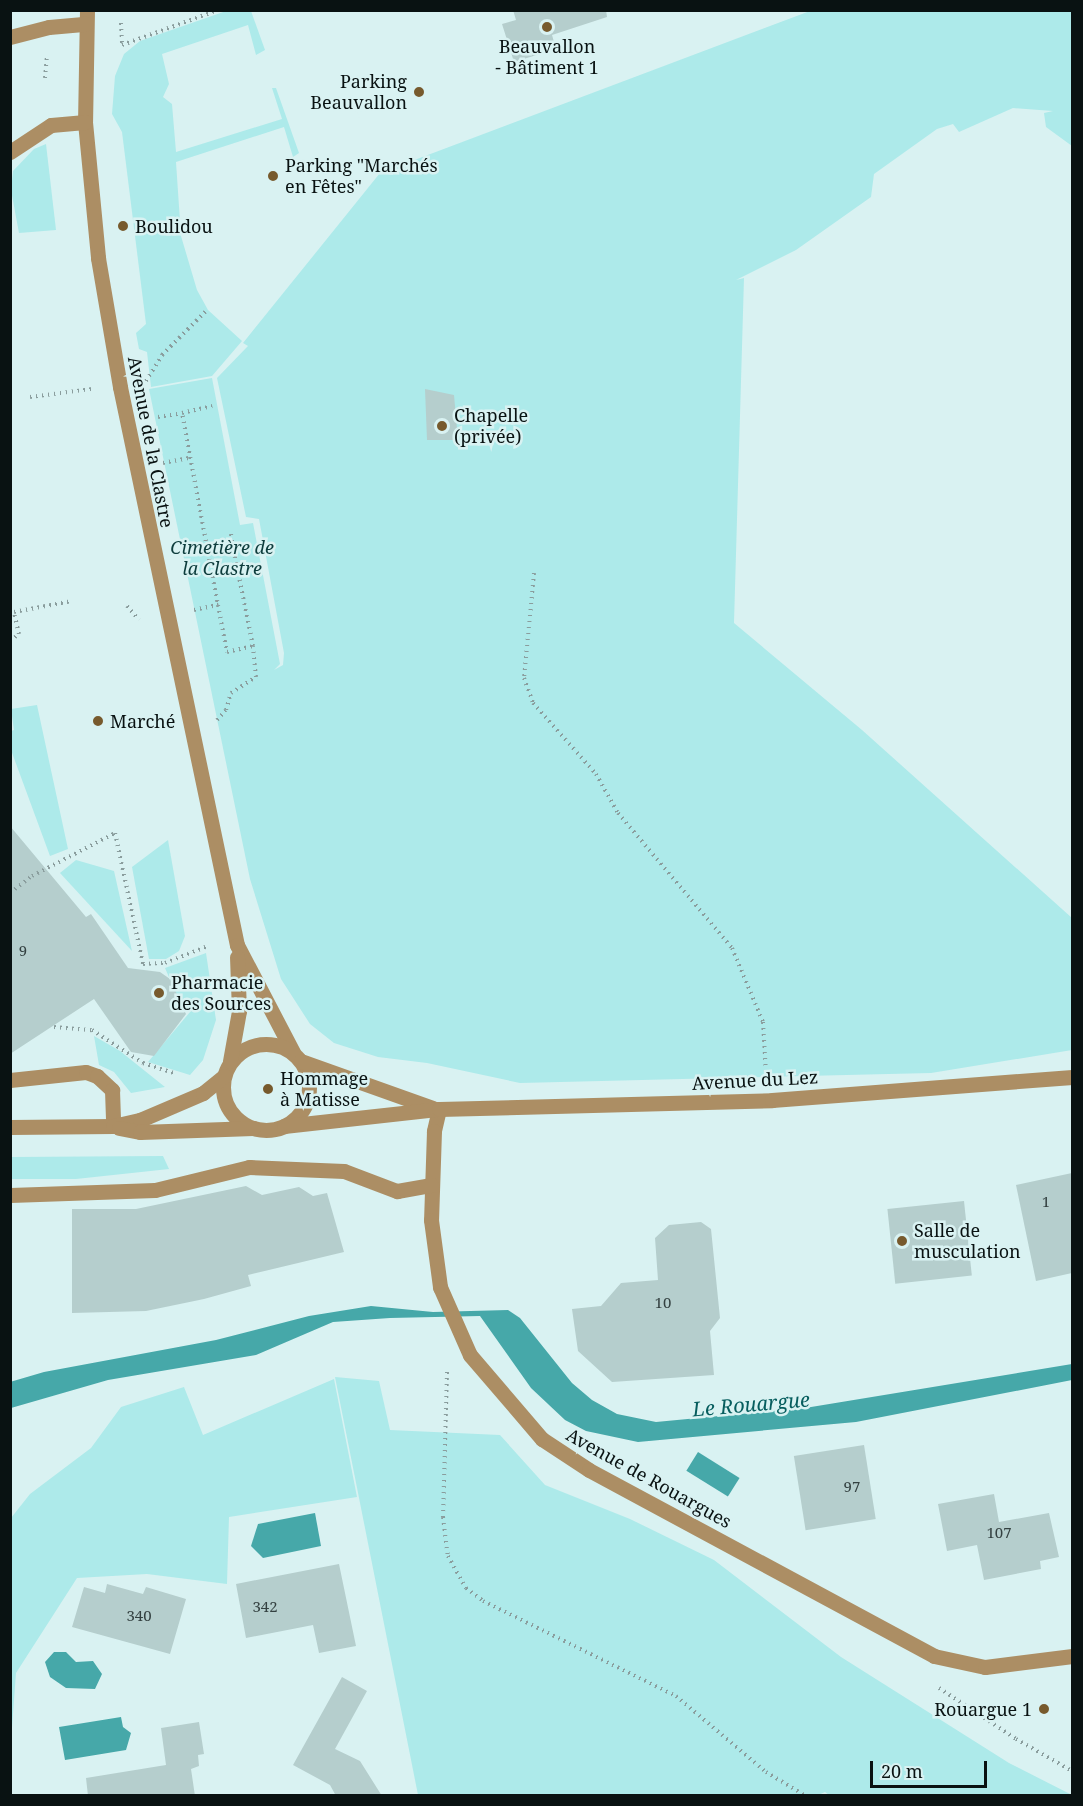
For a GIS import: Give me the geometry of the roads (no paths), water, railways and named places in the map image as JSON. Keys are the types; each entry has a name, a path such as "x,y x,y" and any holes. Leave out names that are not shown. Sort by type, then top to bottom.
{"street":[{"path":"10,37 86,17"},
{"name":"Avenue de la Clastre","path":"86,17 85,122 108,324 237,945 239,1011 226,1071"},
{"path":"10,152 51,125 85,122"},
{"name":"Avenue de la Clastre","path":"237,945 297,1057"},
{"path":"10,1127 113,1126 140,1132 284,1126 300,1114 309,1096 309,1080 297,1057 274,1044 254,1045 242,1051 226,1071 203,1093 160,1113 113,1126"},
{"name":"Avenue du Lez","path":"297,1057 439,1109"},
{"path":"226,1071 223,1092 228,1108 239,1120 253,1128"},
{"path":"10,1080 86,1072 97,1076 112,1090 113,1126"},
{"name":"Avenue du Lez","path":"284,1126 439,1109 772,1100 1072,1077"},
{"name":"Avenue de Rouargues","path":"439,1109 431,1185 433,1249 446,1304 470,1355 515,1412 562,1454 934,1656 985,1667 1072,1656"},
{"path":"10,1195 155,1190 249,1167 344,1171 397,1191 431,1185"}],"place":[{"name":"Beauvallon - Bâtiment 1","path":"547,27"},
{"name":"Parking Beauvallon","path":"419,92"},
{"name":"Parking \"Marchés en Fêtes\"","path":"273,176"},
{"name":"Boulidou","path":"123,226"},
{"name":"Chapelle (privée)","path":"442,426"},
{"name":"Marché","path":"98,721"},
{"name":"Pharmacie des Sources","path":"159,993"},
{"name":"Hommage à Matisse","path":"268,1089"},
{"name":"Salle de musculation","path":"902,1241"},
{"name":"Rouargue 1","path":"1044,1709"}],"park label":[{"name":"Cimetière de la Clastre","path":"222,558"}],"water label":[{"name":"Le Rouargue","path":"751,1404"}]}
